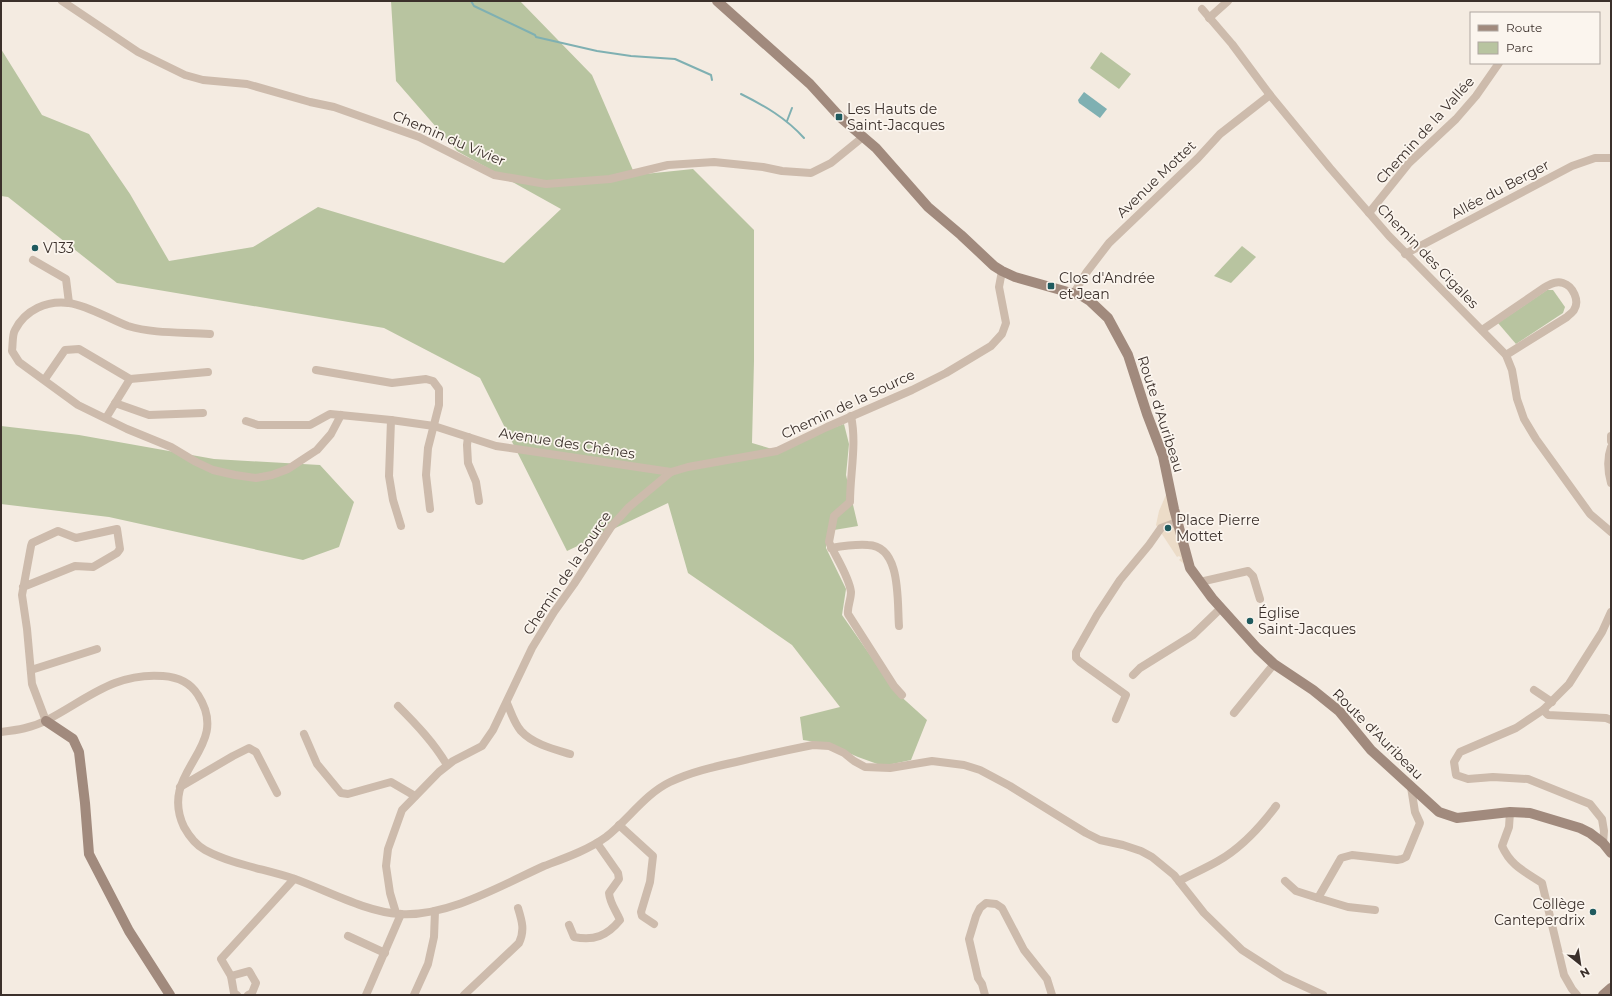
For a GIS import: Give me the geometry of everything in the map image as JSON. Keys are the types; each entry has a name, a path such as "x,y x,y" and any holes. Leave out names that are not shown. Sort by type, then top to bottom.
{"street":[{"name":"Chemin du Vivier","path":"62,1 138,52 185,75 203,80 247,84 310,102 334,107 419,137 494,175 546,184 610,179 668,165 714,162 763,167 782,172 811,173 831,163 863,137"},
{"name":"Route d'Auribeau","path":"717,1 810,84 841,118 876,148 928,207 961,235 987,260 1002,272 1074,293 1090,301 1102,312 1112,325 1128,355 1147,414 1163,456 1190,568 1221,608 1257,648 1274,664 1313,690 1339,711 1371,750 1439,812 1457,818 1510,812 1530,813 1580,828 1590,833 1611,853"},
{"path":"1209,18 1228,1"},
{"name":"Chemin des Cigales","path":"1202,9 1232,44 1270,95 1369,213 1405,254 1482,330 1506,356 1512,370 1517,399 1524,419 1590,514 1611,532"},
{"name":"Chemin de la Vallée","path":"1369,213 1409,163 1456,118 1476,96 1498,64"},
{"name":"Avenue Mottet","path":"1074,293 1086,273 1109,243 1198,158 1220,134 1270,95"},
{"name":"Allée du Berger","path":"1405,254 1572,166 1595,158 1611,158"},
{"path":"33,260 66,279 69,303"},
{"name":"Chemin de la Source","path":"398,914 390,893 386,866 388,849 402,810 446,766 482,746 493,730 532,648 554,612 611,527 629,507 671,472 688,467 777,451 946,373 991,346 1002,334 1006,323 998,287 1002,272"},
{"path":"1482,330 1554,282 1564,283 1572,289 1577,301 1575,309 1567,317 1506,356"},
{"path":"210,334 159,331 129,326 69,303 50,303 35,309 24,318 14,331 12,351 19,362 45,379 78,404 171,448 196,462 214,470 235,475 256,478 272,475 288,469 317,450 331,434 341,415"},
{"path":"45,379 65,346 79,349 130,379 208,372"},
{"path":"316,370 392,383 426,379 433,381 439,389 438,405 428,448 426,475 430,509"},
{"path":"106,418 130,379"},
{"path":"115,402 149,415 202,413"},
{"name":"Avenue des Chênes","path":"246,421 253,422 258,425 310,425 330,414 391,420 434,426 496,446 671,472"},
{"path":"851,416 853,425 853,444 850,502 834,516 829,542 831,548 840,561 851,590 851,602 848,609 848,614 902,696"},
{"path":"391,420 389,476 393,500 401,526"},
{"path":"1611,436 1611,442"},
{"path":"468,437 468,463 476,482 479,501"},
{"path":"1611,447 1608,454 1609,476 1611,483"},
{"path":"1116,719 1126,695 1080,662 1076,658 1076,652 1097,615 1120,580 1150,545 1161,528 1178,522"},
{"path":"23,587 75,566 93,567 117,553 120,550 117,529 76,538 58,530 32,543 23,587 22,594 32,684 46,721 73,739 79,752 86,803 89,854 129,931 169,995"},
{"path":"831,548 870,544 879,548 888,555 894,566 899,626"},
{"path":"1200,582 1248,571 1253,576 1260,599"},
{"path":"1133,675 1140,668 1193,635 1221,608"},
{"path":"1602,843 1604,831 1602,819 1590,804 1528,779 1493,777 1468,779 1456,775 1454,762 1460,752 1516,728 1543,710 1552,702 1569,684 1602,632 1611,612"},
{"path":"31,670 97,648"},
{"path":"1234,713 1274,664"},
{"path":"1,732 28,728 46,721 96,691 116,682 150,676 165,676 186,682 194,688 205,705 208,721 207,733 201,749 184,774 178,799 179,812 184,828 194,842 203,849 220,857 294,879 369,907 398,914 435,911 467,900 597,843 656,791 669,783 694,772 813,745 829,746 844,753 865,767 890,768 932,761 964,765 980,770 1010,786 1086,833 1100,840 1120,844 1141,851 1152,857 1179,881 1204,913 1242,950 1284,977 1322,995"},
{"path":"1534,690 1552,702"},
{"path":"506,703 519,727 526,735 544,746 570,754"},
{"path":"398,706 421,729 439,752 446,766"},
{"path":"1543,710 1548,715 1606,718 1611,720"},
{"path":"304,734 318,764 341,793 348,794 391,782 415,796"},
{"path":"180,787 249,748 256,752 278,793"},
{"path":"1318,898 1341,858 1352,855 1397,860 1406,857 1420,823 1415,812 1411,787"},
{"path":"1179,881 1219,861 1232,852 1263,824 1276,806"},
{"path":"1510,812 1509,827 1502,846 1509,860 1542,883 1564,975 1577,995"},
{"path":"619,825 653,856 650,882 641,912 642,916 654,924"},
{"path":"569,925 574,937 592,938 611,930 620,920 611,904 609,894 619,879 618,873 597,843"},
{"path":"237,995 234,993 231,976 221,959 294,879"},
{"path":"1285,881 1296,891 1348,907 1375,910"},
{"path":"985,995 982,984 978,978 969,939 976,916 980,908 986,903 996,904 1002,908 1024,950 1047,979 1052,995"},
{"path":"464,995 519,942 523,934 523,929 518,908"},
{"path":"414,995 428,964 434,937 435,911"},
{"path":"366,995 385,953 398,914"},
{"path":"348,936 385,953"},
{"path":"231,976 249,971 256,983 252,993 248,995"},
{"path":"1603,995 1611,988"}],"green space":[{"path":"391,1 520,1 592,75 635,175 693,169 754,230 754,361 752,443 772,449 844,424 849,444 846,475 858,526 828,531 826,548 846,589 842,615 896,692 927,720 911,760 883,766 828,744 803,740 800,717 840,707 792,645 688,573 668,503 567,551 480,378 384,328 117,283 8,197 1,196 1,49 42,115 89,134 130,194 169,261 253,247 318,207 504,263 561,209 457,151 396,81"},
{"path":"1101,52 1131,74 1119,89 1090,68"},
{"path":"1242,246 1256,257 1231,283 1214,276"},
{"path":"1547,290 1553,290 1565,307 1563,313 1516,344 1498,323"},
{"path":"1,426 79,435 214,459 320,465 354,502 339,547 303,560 109,517 1,504"}],"shaded area":[{"name":"Place Pierre Mottet","path":"1169,488 1190,568 1179,560 1181,558 1179,556 1177,557 1156,525 1159,511"}],"water":[{"path":"1084,92 1107,109 1100,118 1079,103 1078,100"}],"waterway":[{"path":"471,1 474,6 535,35 536,37 597,51 631,56 675,59 711,75 712,80"},
{"path":"741,94 775,113 790,124 804,138"},
{"path":"787,121 792,108"}],"place":[{"name":"Les Hauts de Saint-Jacques","path":"839,117"},
{"name":"V133","path":"35,248"},
{"name":"Clos d'Andrée et Jean","path":"1051,286"},
{"name":"Place Pierre Mottet","path":"1168,528"},
{"name":"Église Saint-Jacques","path":"1250,621"},
{"name":"Collège Canteperdrix","path":"1593,912"}]}
